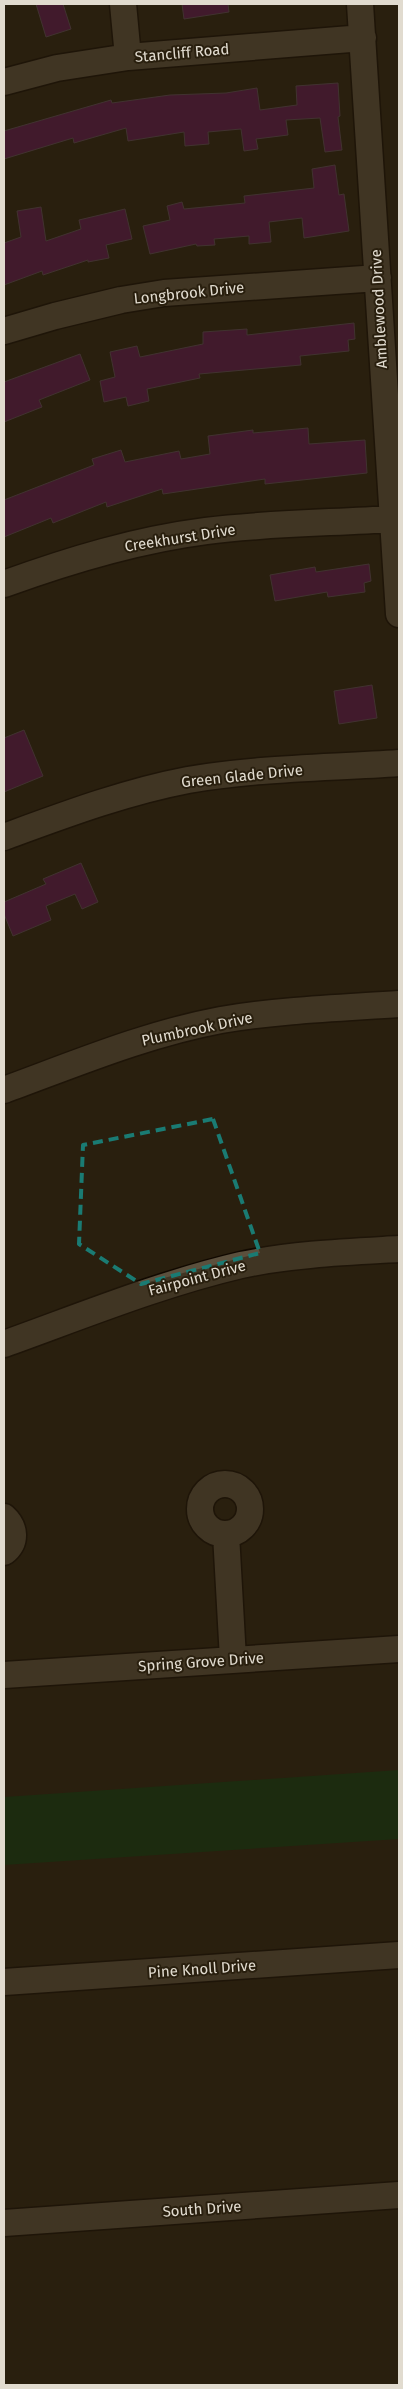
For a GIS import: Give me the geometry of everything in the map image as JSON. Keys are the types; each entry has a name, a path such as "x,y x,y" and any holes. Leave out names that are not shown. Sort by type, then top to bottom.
{"street":[{"path":"122,4 128,57"},
{"name":"Amblewood Drive","path":"360,4 399,614"},
{"name":"Stancliff Road","path":"4,82 57,68 128,57 363,38"},
{"name":"Longbrook Drive","path":"4,331 120,300 164,293 378,278"},
{"name":"Creekhurst Drive","path":"4,584 97,552 182,535 207,531 392,519"},
{"name":"Green Glade Drive","path":"4,837 77,810 137,792 188,780 241,773 399,763"},
{"name":"Plumbrook Drive","path":"4,1090 120,1047 188,1028 256,1015 399,1004"},
{"name":"Fairpoint Drive","path":"4,1344 141,1294 190,1278 243,1265 291,1257 399,1249"},
{"path":"4,1516 9,1522 14,1536 12,1543 4,1552"},
{"path":"226,1534 233,1659"},
{"name":"Spring Grove Drive","path":"4,1675 399,1648"},
{"name":"Pine Knoll Drive","path":"4,1982 399,1955"},
{"name":"South Drive","path":"4,2223 399,2196"}],"highlighted area":[{"path":"213,1119 260,1253 141,1284 79,1244 83,1145"}],"green space":[{"path":"399,1770 399,1839 4,1865 4,1797"}],"building":[{"path":"36,4 63,4 71,29 46,37"},
{"path":"182,4 228,4 229,12 184,19"},
{"path":"338,83 340,116 338,117 342,150 325,152 320,118 286,120 288,135 256,139 258,149 244,151 241,129 208,132 209,144 185,146 184,132 128,141 126,128 74,143 73,138 4,159 4,131 111,100 112,103 170,95 226,93 257,88 260,110 297,105 296,86"},
{"path":"335,165 339,195 344,194 349,231 304,238 302,218 269,222 271,242 249,244 249,236 214,239 215,245 197,246 196,244 150,254 143,226 170,220 167,206 182,202 184,209 245,203 244,196 314,188 312,169"},
{"path":"41,207 46,241 81,229 79,220 125,209 132,239 106,245 109,258 88,262 88,260 43,275 42,271 4,285 4,243 21,237 17,211"},
{"path":"354,323 355,339 348,340 349,351 300,356 301,365 199,374 200,378 147,389 149,401 128,406 126,397 104,402 100,381 115,377 110,352 137,346 140,357 203,344 203,332 247,329 247,335"},
{"path":"80,354 90,380 39,400 42,407 4,422 4,382"},
{"path":"308,428 309,444 365,440 367,473 265,484 265,479 163,494 162,489 107,507 106,502 53,523 51,518 4,537 4,500 94,465 92,459 121,450 125,462 179,451 181,459 210,454 208,436 253,430 253,433"},
{"path":"369,564 371,581 364,583 365,592 328,597 327,592 275,601 270,575 315,567 316,572"},
{"path":"372,685 377,718 339,724 334,691"},
{"path":"24,730 43,776 4,792 4,738"},
{"path":"81,863 98,902 82,909 75,894 46,906 51,920 13,936 4,914 4,902 46,884 43,879"}]}
